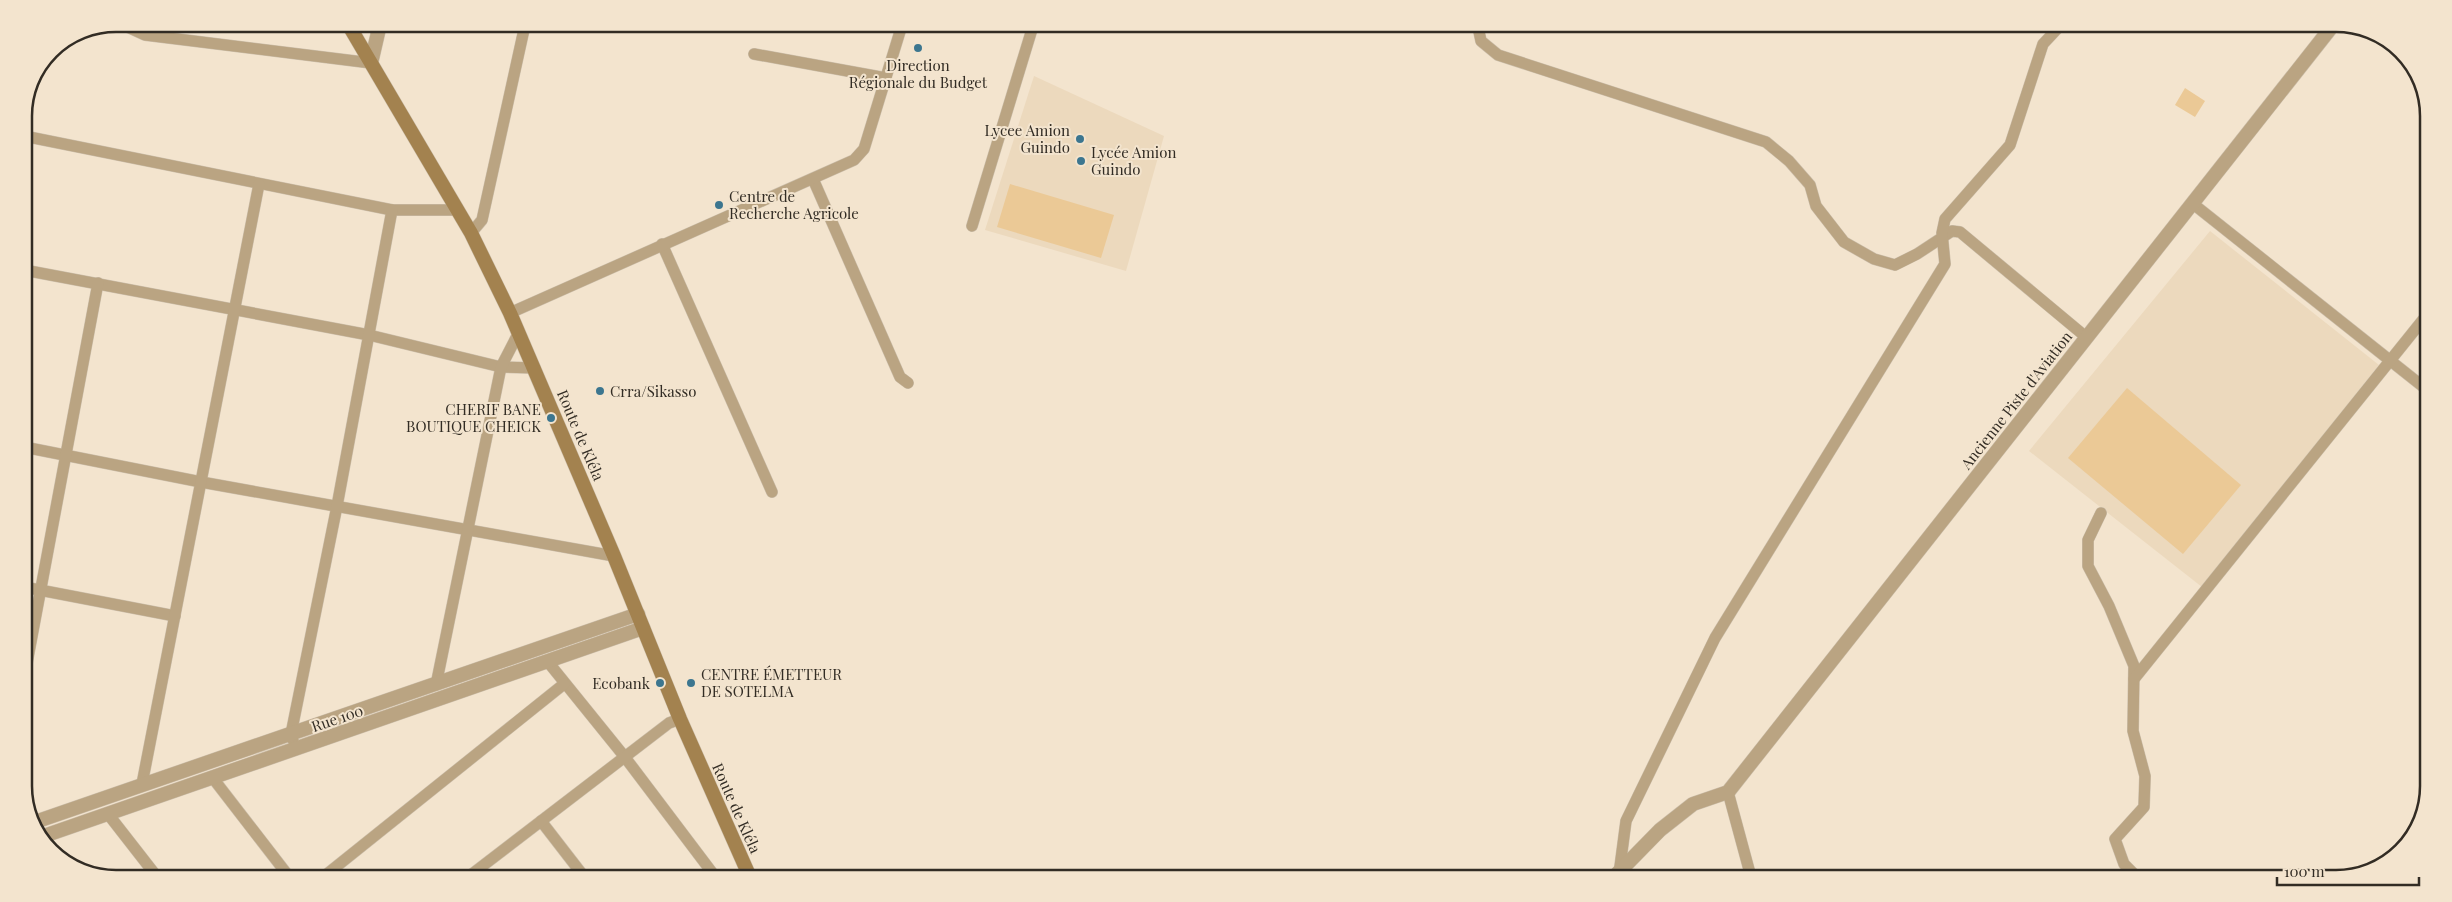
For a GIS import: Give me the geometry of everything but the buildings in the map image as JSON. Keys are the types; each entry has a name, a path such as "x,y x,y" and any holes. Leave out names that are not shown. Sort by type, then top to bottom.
{"main road":[{"name":"Route de Kléla","path":"353,32 471,233 519,332 680,718 747,870"}],"street":[{"path":"160,32 371,63 378,32"},
{"path":"471,233 482,220 523,32"},
{"path":"510,313 813,178 860,154 864,148 900,32"},
{"path":"972,226 1031,32"},
{"path":"1479,32 1481,41 1498,55 1766,142 1789,161 1810,185 1816,206 1844,242 1874,259 1895,264 1917,254 1952,231 1960,232 2086,337"},
{"path":"1617,870 1626,821 1715,638 1944,264 1943,237 1945,219 2010,145 2043,44 2054,32"},
{"name":"Ancienne Piste d'Aviation","path":"1728,792 2328,32"},
{"path":"754,54 886,78"},
{"path":"32,138 392,210 457,210"},
{"path":"813,178 900,377 908,382"},
{"path":"142,784 259,184"},
{"path":"2192,203 2419,384"},
{"path":"297,749 291,734 337,506 392,210"},
{"path":"662,244 772,492"},
{"path":"32,271 235,308 369,336 501,367 535,368"},
{"path":"33,631 98,283"},
{"path":"2134,679 2419,324"},
{"path":"436,685 501,367 519,332"},
{"path":"32,449 201,482 614,556"},
{"path":"2101,513 2088,540 2088,566 2109,606 2134,666 2133,731 2144,776 2144,807 2115,839 2124,864 2130,870"},
{"path":"33,589 175,616"},
{"path":"40,820 638,614"},
{"name":"Rue 100","path":"48,834 212,776 297,749 643,628"},
{"path":"548,662 624,756 710,870"},
{"path":"332,870 564,684"},
{"path":"477,870 624,756 669,723 680,718"},
{"path":"212,776 284,870"},
{"path":"1621,870 1660,830 1693,804 1728,792 1749,870"},
{"path":"108,814 152,870"},
{"path":"541,820 579,870"}],"shaded area":[{"name":"Lycée Amion Guindo","path":"1034,76 1164,136 1126,271 985,230"},
{"path":"2185,88 2205,101 2195,117 2175,105"},
{"path":"1010,184 1114,215 1101,258 997,227"},
{"path":"2210,231 2379,365 2202,587 2029,451"},
{"path":"2127,388 2241,485 2183,554 2068,458"}],"place":[{"name":"Direction Régionale du Budget","path":"918,48"},
{"name":"Lycee Amion Guindo","path":"1080,139"},
{"name":"Lycée Amion Guindo","path":"1081,161"},
{"name":"Centre de Recherche Agricole","path":"719,205"},
{"name":"Crra/Sikasso","path":"600,391"},
{"name":"CHERIF BANE BOUTIQUE CHEICK","path":"551,418"},
{"name":"Ecobank","path":"660,683"},
{"name":"CENTRE ÉMETTEUR DE SOTELMA","path":"691,683"}]}
